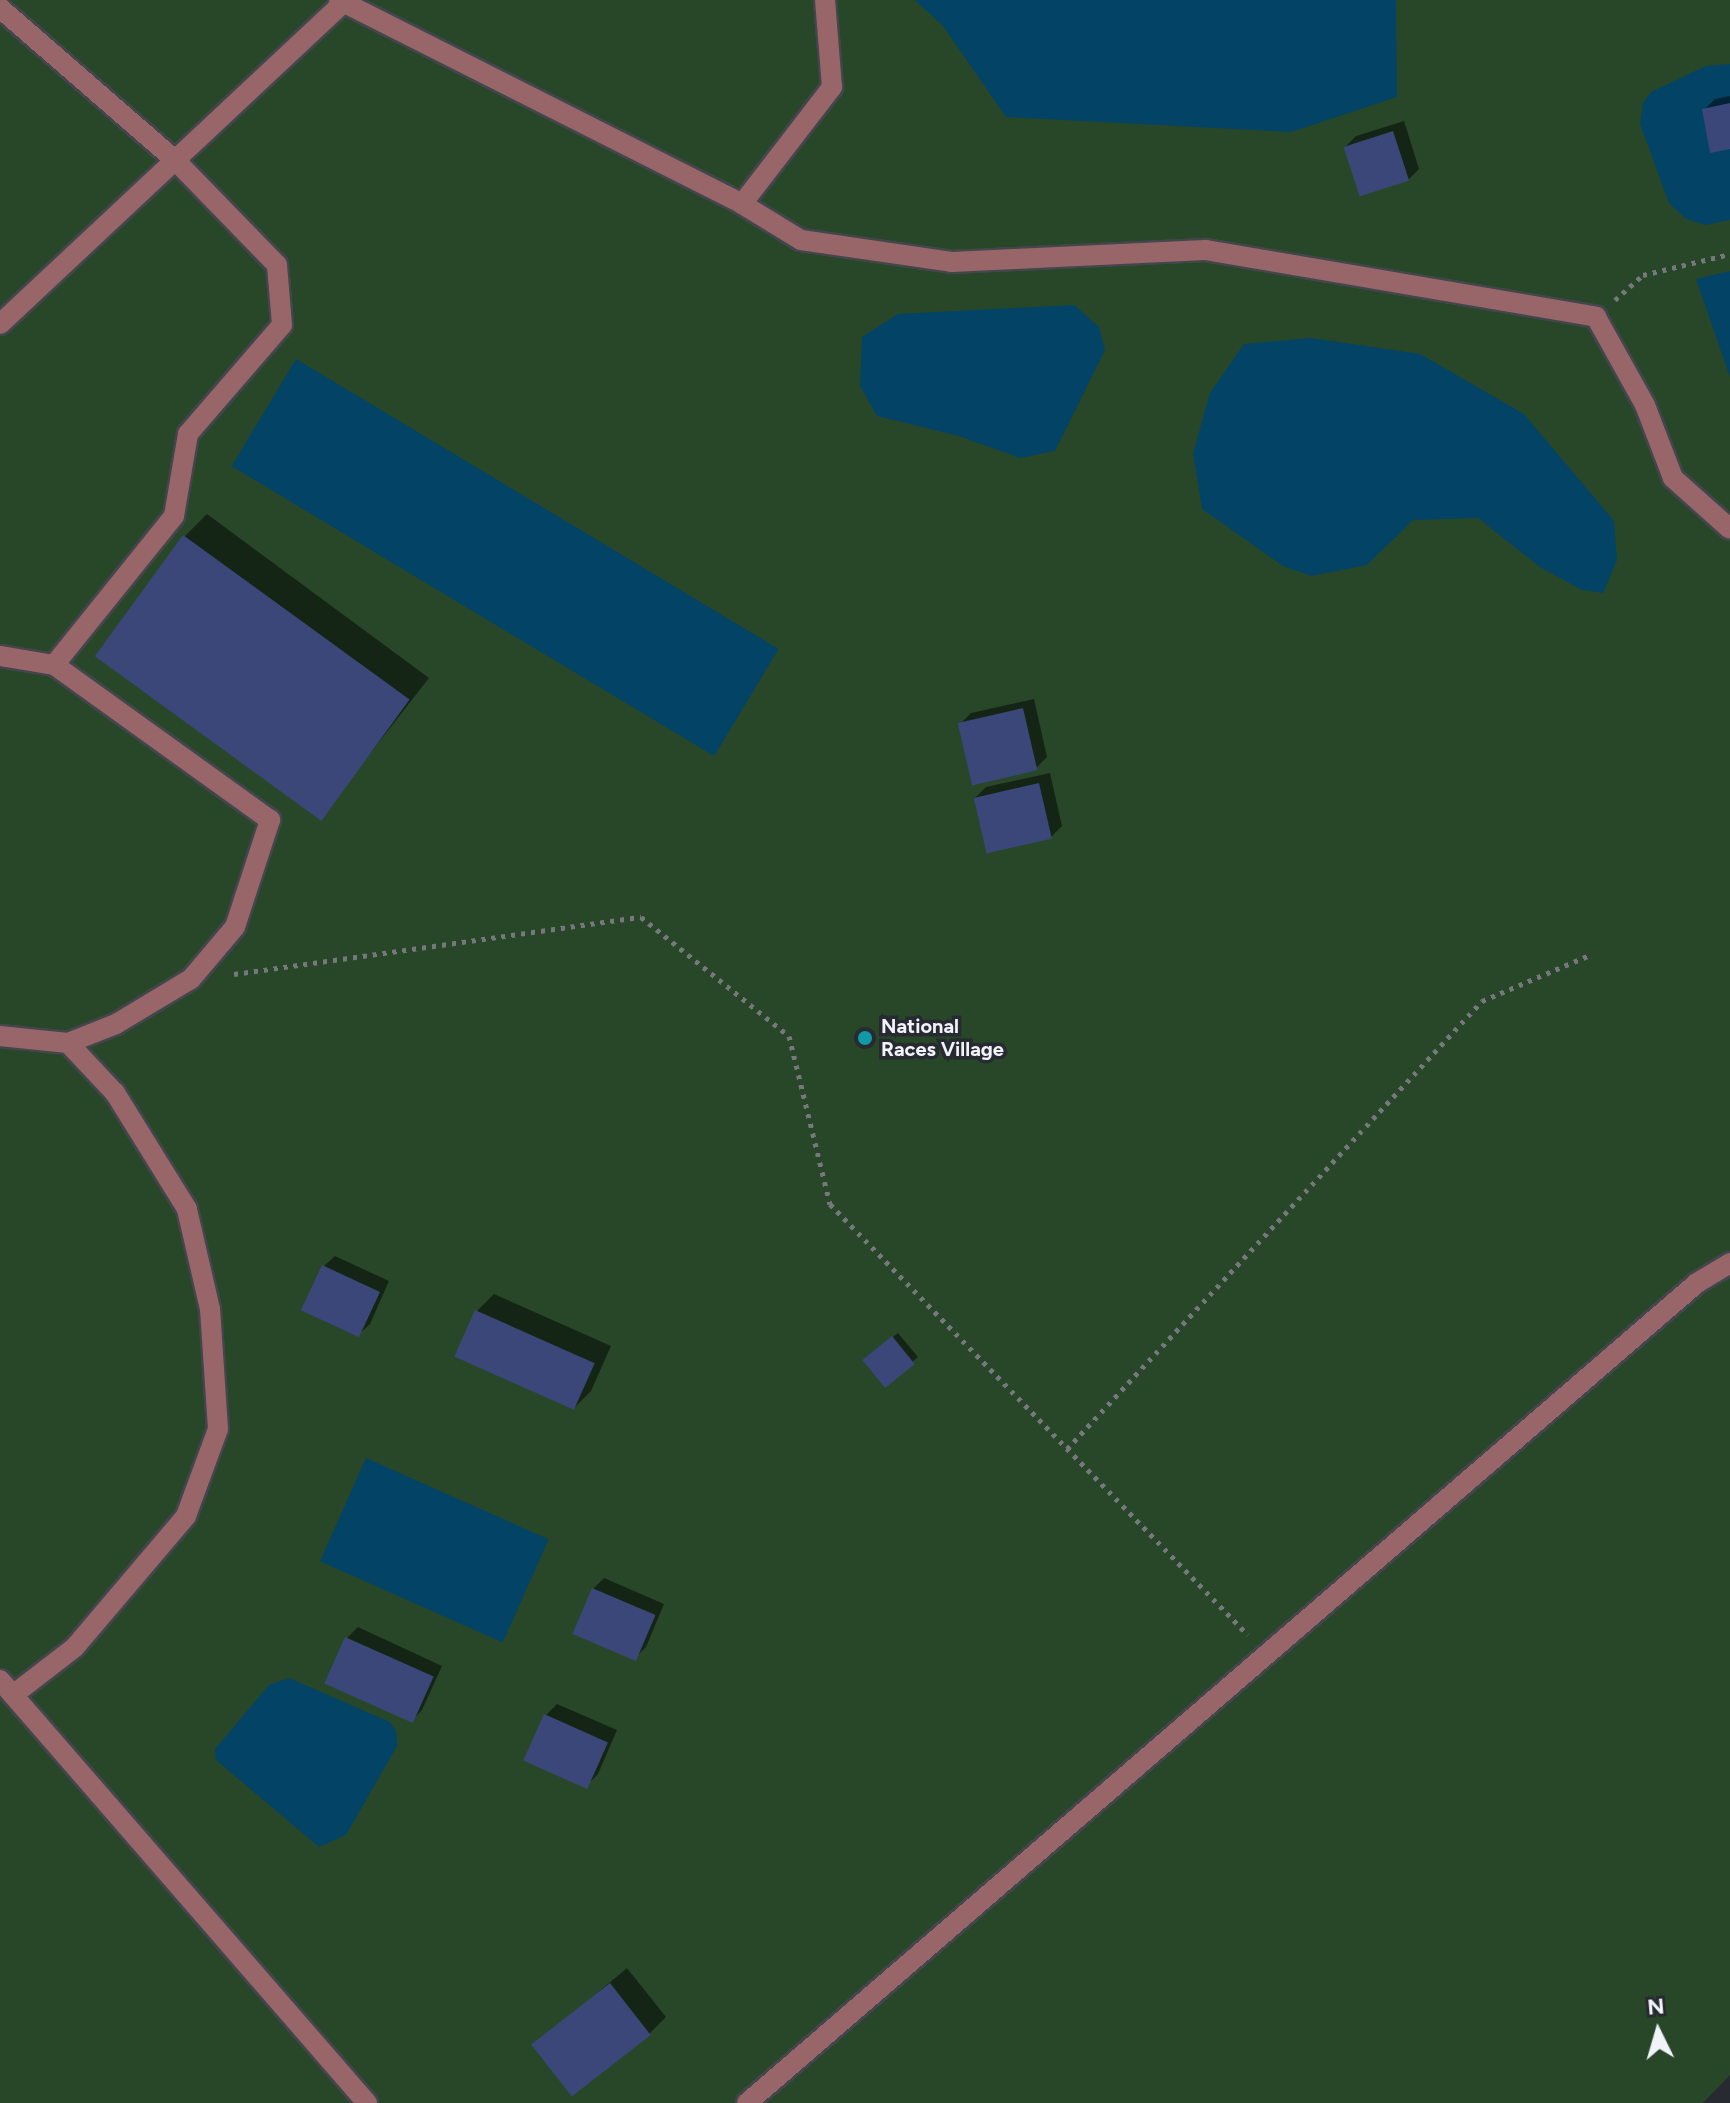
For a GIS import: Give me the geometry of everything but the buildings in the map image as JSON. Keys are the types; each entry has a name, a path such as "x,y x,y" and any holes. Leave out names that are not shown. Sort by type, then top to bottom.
{"lane":[{"path":"742,204 832,87 825,0"},
{"path":"0,324 342,1 742,204 801,240 951,262 1206,250 1596,317 1645,405 1673,478 1730,529"},
{"path":"0,8 176,161 277,265 282,325 188,434 174,516 54,665"},
{"path":"0,656 54,665 270,820 235,927 191,979 116,1024 68,1043 0,1036"},
{"path":"68,1043 115,1093 187,1209 210,1309 218,1429 186,1516 75,1647 6,1687 367,2103"},
{"path":"747,2103 1697,1283 1730,1263"}],"path":[{"path":"1596,317 1643,275 1730,254"},
{"path":"191,979 641,917 789,1036 830,1204 1268,1656"},
{"path":"1067,1449 1482,1001 1590,955"}],"green space":[{"name":"National Races Village","path":"0,0 1730,0 1730,2075 1703,2103 0,2103"}],"water":[{"path":"915,0 1396,0 1397,97 1291,132 1006,117 943,26"},
{"path":"1730,64 1730,220 1706,225 1686,219 1669,203 1640,124 1643,103 1651,92 1706,66"},
{"path":"1730,271 1730,377 1696,279"},
{"path":"1074,305 1099,327 1105,350 1055,451 1020,458 959,436 877,416 860,386 862,337 898,314"},
{"path":"1311,338 1420,354 1524,414 1614,521 1617,560 1603,593 1582,590 1540,567 1478,518 1413,520 1367,565 1311,576 1283,566 1202,509 1193,453 1210,393 1244,344"},
{"path":"296,359 779,649 714,756 232,466"},
{"path":"366,1458 549,1539 503,1643 320,1561"},
{"path":"289,1678 390,1722 396,1731 397,1746 346,1835 319,1847 216,1760 215,1749 269,1685"}],"place":[{"name":"National Races Village","path":"865,1038"}]}
